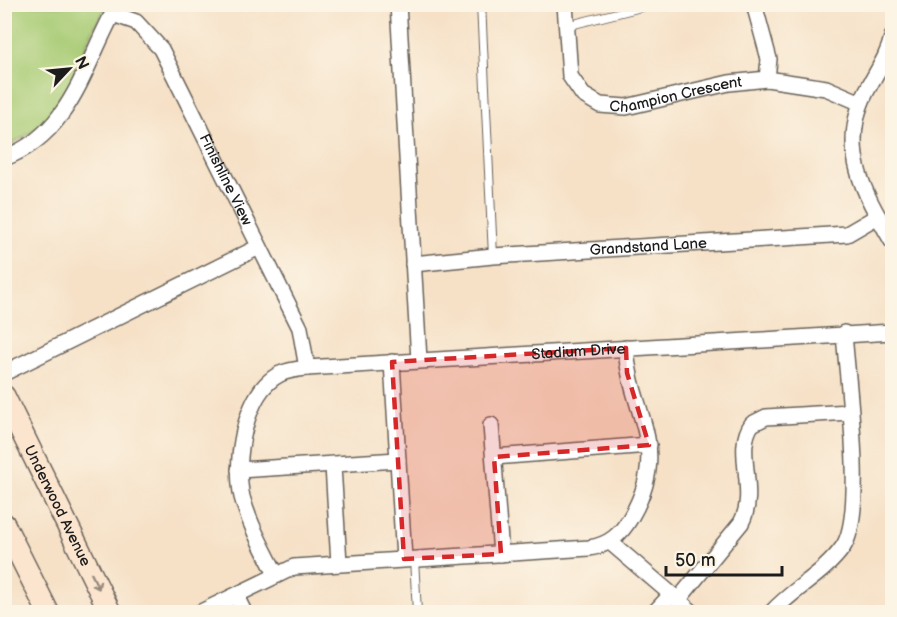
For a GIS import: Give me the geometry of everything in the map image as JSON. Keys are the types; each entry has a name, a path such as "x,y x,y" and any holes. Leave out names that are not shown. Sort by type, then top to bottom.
{"main road":[{"name":"Underwood Avenue","path":"4,396 110,612"},
{"path":"4,524 48,612"}],"street":[{"path":"398,4 419,360"},
{"name":"Champion Crescent","path":"565,4 570,76 583,95 600,105 626,107 729,83 767,79 826,88 861,103"},
{"path":"754,4 769,58 767,79"},
{"path":"4,158 35,142 67,110 116,9"},
{"name":"Finishline View","path":"116,9 149,33 161,49 300,328 307,368"},
{"path":"892,37 889,51 861,103 855,130 858,175 892,241"},
{"name":"Grandstand Lane","path":"413,264 493,256 847,234 878,216"},
{"path":"4,372 259,247"},
{"path":"626,348 844,333 892,332"},
{"path":"772,612 828,565 850,535 855,500 844,333"},
{"name":"Stadium Drive","path":"276,574 242,496 239,470 244,429 258,396 279,375 307,368 626,348 627,373 641,409 649,445 646,479 636,508 619,535 610,542"},
{"path":"392,362 398,460 409,559"},
{"path":"655,612 674,597 741,523 748,512 750,495 745,441 752,424 766,417 850,412"},
{"path":"491,425 501,554"},
{"path":"494,457 649,445"},
{"path":"239,470 333,466 398,460"},
{"path":"333,466 339,563"},
{"path":"201,612 294,567 589,548 610,542 692,612"},
{"path":"236,596 244,612"}],"lane":[{"path":"481,4 493,256"},
{"path":"566,26 653,4"},
{"path":"409,559 417,612"}],"highlighted area":[{"path":"626,348 627,373 649,445 494,457 501,554 404,559 392,362"}],"green space":[{"path":"5,5 108,5 95,27 60,103 48,119 30,134 5,147"}]}
